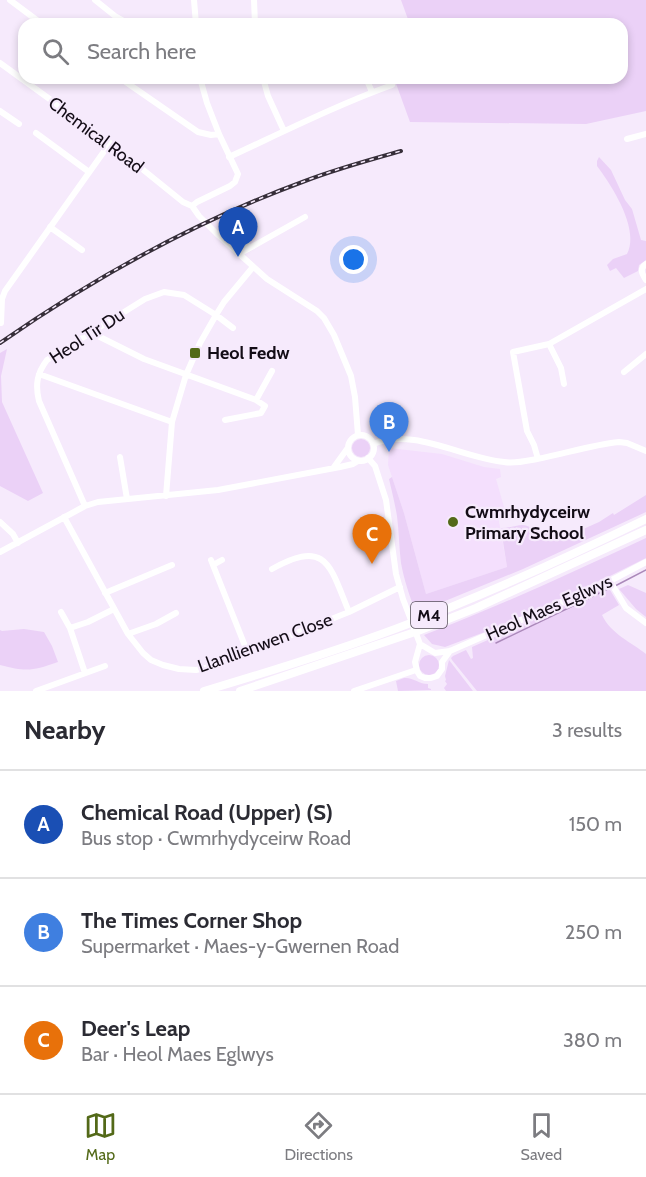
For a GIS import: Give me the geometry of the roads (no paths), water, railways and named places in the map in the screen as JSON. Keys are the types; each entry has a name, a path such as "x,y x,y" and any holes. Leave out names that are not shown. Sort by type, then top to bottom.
{"highway":[{"name":"M4","path":"204,691 394,629 551,564 646,519"},
{"name":"M4","path":"240,691 418,631 476,608 646,530"}],"street":[{"path":"10,0 34,18"},
{"path":"95,0 118,18"},
{"path":"194,0 196,18"},
{"path":"254,0 255,18"},
{"name":"Chemical Road","path":"0,63 18,76"},
{"name":"Chemical Road","path":"29,84 110,143 183,202 192,206"},
{"path":"129,84 198,132 219,134"},
{"path":"202,84 219,134 238,174 235,182 192,206 199,216 267,279 317,311 329,326 351,376 357,435"},
{"path":"264,84 284,131"},
{"path":"369,84 372,92"},
{"path":"230,158 284,131 392,85"},
{"path":"0,111 19,124"},
{"path":"36,133 89,172"},
{"path":"627,139 646,134"},
{"path":"1,323 5,291 110,143"},
{"path":"244,216 247,248"},
{"path":"239,254 305,217"},
{"path":"50,227 82,250"},
{"path":"646,264 641,271 646,280"},
{"path":"166,496 172,422 186,375 216,315 242,279 254,267"},
{"path":"538,459 527,431 513,352 549,344 646,289"},
{"name":"Heol Tir Du","path":"86,506 36,391 36,381 47,360 145,299 164,292 184,295 233,328"},
{"path":"94,330 98,336 144,359 256,400 265,406 261,413 225,420"},
{"path":"549,344 561,368 564,384"},
{"path":"624,372 646,354"},
{"path":"256,400 272,371"},
{"path":"39,374 172,422"},
{"path":"334,467 347,449 348,443 357,435 367,436 373,444 373,452 363,460 353,459 347,449"},
{"path":"373,444 388,439 420,441 505,463 538,459 619,442 646,451"},
{"path":"120,458 127,499"},
{"path":"368,458 375,466 386,500 396,574 420,644 415,662 418,674 431,678 437,676 441,672 442,662 450,651"},
{"path":"0,552 64,517 98,502 218,490 353,464 358,460"},
{"name":"Llanllienwen Close","path":"64,517 134,644 151,660 179,669 196,670 214,666 349,612 400,587"},
{"path":"0,522 13,534 18,543"},
{"path":"272,569 307,555 326,562 331,568 349,612"},
{"path":"222,560 212,563 247,651"},
{"name":"Heol Maes Eglwys","path":"418,657 423,653 450,651 610,581 646,562"},
{"path":"105,593 172,566"},
{"path":"610,581 626,608 646,623"},
{"path":"70,628 114,609"},
{"path":"62,612 70,628 85,673"},
{"path":"128,634 157,625 176,613"},
{"path":"420,644 440,657 442,662"},
{"path":"36,691 105,666"},
{"path":"354,691 416,670"}],"waterway":[{"path":"615,586 646,570"},
{"path":"496,643 610,588"}],"railway":[{"path":"0,343 72,295 186,232 305,181 401,151"}],"place":[{"name":"Chemical Road (Upper) (S)","path":"238,257"},
{"name":"Heol Fedw","path":"195,353"},
{"name":"The Times Corner Shop","path":"389,452"},
{"name":"Cwmrhydyceirw Primary School","path":"453,522"},
{"name":"Deer's Leap","path":"372,564"}]}
